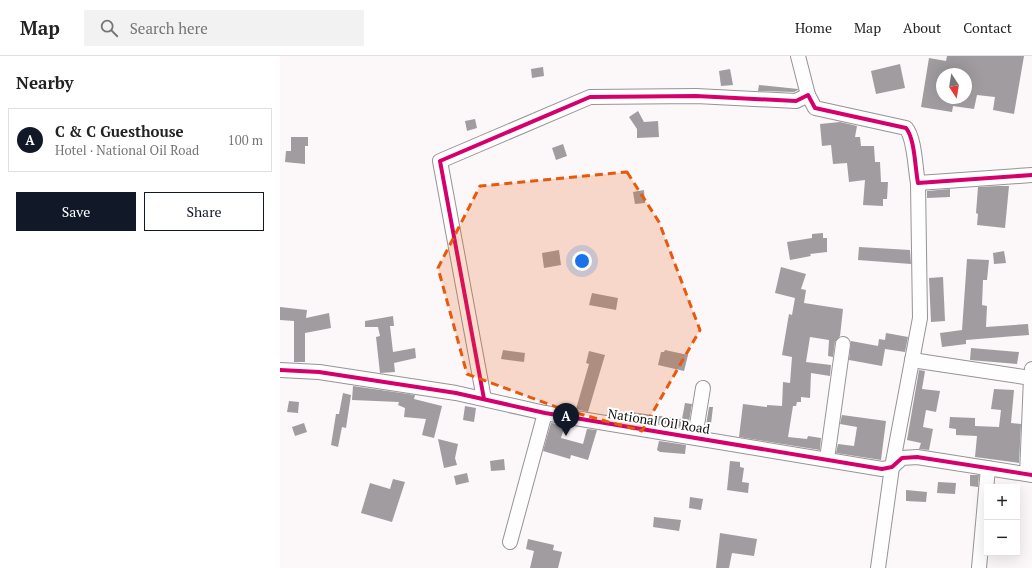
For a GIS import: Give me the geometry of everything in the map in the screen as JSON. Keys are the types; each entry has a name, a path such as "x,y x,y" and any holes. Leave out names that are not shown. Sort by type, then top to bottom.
{"street":[{"path":"798,56 808,95 815,108 906,128 911,137 914,148 918,183 920,318 892,467 878,568"},
{"path":"484,399 440,161 590,97 696,96 796,101 808,95"},
{"path":"918,183 1032,175"},
{"path":"827,459 843,344"},
{"path":"892,467 902,458 917,456 1029,474 1032,374 912,360"},
{"name":"National Oil Road","path":"280,370 319,372 456,393 545,413 882,469 892,467"},
{"path":"695,437 703,388"},
{"path":"510,542 545,413"},
{"path":"979,568 988,468"}],"highlighted area":[{"path":"627,172 659,222 700,330 642,431 562,409 467,374 438,268 480,186"}],"building":[{"path":"947,56 1024,56 1014,114 993,110 995,97 977,95 974,109 953,106 952,112 921,107 929,58 946,61"},
{"path":"900,64 905,88 876,94 871,71"},
{"path":"543,67 544,76 532,78 531,69"},
{"path":"730,69 733,85 721,86 719,71"},
{"path":"759,85 798,90 794,92 758,91"},
{"path":"638,111 644,122 658,121 659,137 637,138 637,129 629,117"},
{"path":"475,119 477,128 467,131 465,121"},
{"path":"840,122 857,126 855,137 860,137 861,146 874,146 875,162 880,162 881,182 888,182 887,199 883,199 883,206 863,205 865,180 849,182 847,163 833,164 831,145 822,146 820,124"},
{"path":"291,137 308,137 308,146 305,146 305,164 285,162 286,151 291,151"},
{"path":"563,144 567,156 556,160 552,148"},
{"path":"1009,186 1005,228 977,225 978,214 976,213 978,187"},
{"path":"950,189 950,197 927,198 927,191"},
{"path":"644,190 645,203 635,204 633,192"},
{"path":"823,233 823,238 827,238 827,252 810,254 811,256 790,260 787,242 812,238 812,234"},
{"path":"859,247 910,250 911,264 858,260"},
{"path":"559,250 561,265 544,268 542,253"},
{"path":"1004,251 1006,263 994,264 993,253"},
{"path":"967,259 989,260 987,280 983,280 982,305 987,306 986,327 1028,324 1029,335 966,340 966,344 942,347 940,333 962,330"},
{"path":"781,267 806,274 801,289 806,290 804,303 843,309 840,336 835,342 833,357 828,356 829,340 810,337 806,362 831,365 830,376 811,373 810,398 801,397 801,402 797,402 796,406 793,406 788,437 807,439 808,436 821,438 820,450 739,437 743,404 767,407 767,405 782,406 783,382 790,383 792,357 782,355 789,314 792,315 795,298 775,293"},
{"path":"943,277 945,321 931,322 929,278"},
{"path":"592,293 618,298 616,310 589,305"},
{"path":"280,307 307,310 306,318 329,313 331,328 305,333 305,362 294,362 294,321 280,320"},
{"path":"393,316 394,326 390,326 393,352 415,348 416,358 394,363 395,372 380,373 376,337 380,336 378,327 365,327 365,321"},
{"path":"886,333 908,337 905,352 885,349 882,366 849,360 851,341 878,346 879,339 885,340"},
{"path":"971,348 1019,352 1017,364 970,360"},
{"path":"503,350 525,353 524,362 501,359"},
{"path":"665,350 688,355 684,371 658,365 661,352 664,352"},
{"path":"589,351 605,355 588,412 576,409 589,364 586,363"},
{"path":"919,370 925,371 922,389 940,391 936,412 926,410 923,427 933,429 929,450 919,449 921,443 907,440"},
{"path":"353,386 415,395 414,399 442,406 434,438 422,435 426,419 404,417 405,408 398,405 399,402 352,400"},
{"path":"994,389 1014,390 1011,423 1021,424 1019,463 975,457 977,436 956,435 956,429 949,428 950,417 975,418 975,426 999,427 1001,410 991,409"},
{"path":"343,393 351,395 346,428 342,427 338,447 331,445 336,414 339,414"},
{"path":"289,401 299,402 298,413 287,412"},
{"path":"685,403 692,404 688,428 630,419 631,412 682,419"},
{"path":"465,406 476,408 474,422 463,420"},
{"path":"709,407 713,407 710,432 705,431"},
{"path":"842,415 886,421 881,460 836,453 838,444 854,446 857,427 840,424"},
{"path":"304,423 307,432 295,436 292,427"},
{"path":"551,423 565,425 561,438 583,444 587,429 597,430 588,460 571,455 570,459 543,451"},
{"path":"438,439 458,444 455,458 457,465 444,468"},
{"path":"659,441 686,445 685,454 660,452 657,450"},
{"path":"504,459 505,470 491,471 490,461"},
{"path":"730,461 740,462 740,467 744,468 742,482 749,483 748,493 727,490"},
{"path":"467,473 469,482 456,485 454,476"},
{"path":"970,475 979,475 978,487 970,486"},
{"path":"393,479 405,482 392,522 361,513 370,483 390,489"},
{"path":"938,482 956,483 955,494 937,493"},
{"path":"906,490 927,492 926,502 906,501"},
{"path":"690,497 703,499 701,510 689,508"},
{"path":"654,517 681,520 679,531 653,527"},
{"path":"720,533 757,539 754,556 732,553 729,568 716,568"},
{"path":"528,539 554,545 553,550 562,552 558,568 530,568 534,551 526,549"}],"cycle path":[{"path":"484,399 440,161 590,97 696,96 796,101 808,95 815,108 906,128 913,146 918,183 1032,175"},
{"path":"280,370 319,372 456,393 545,413 882,469 892,467 902,458 917,457 1032,475"}],"place":[{"name":"C & C Guesthouse","path":"566,436"}]}
